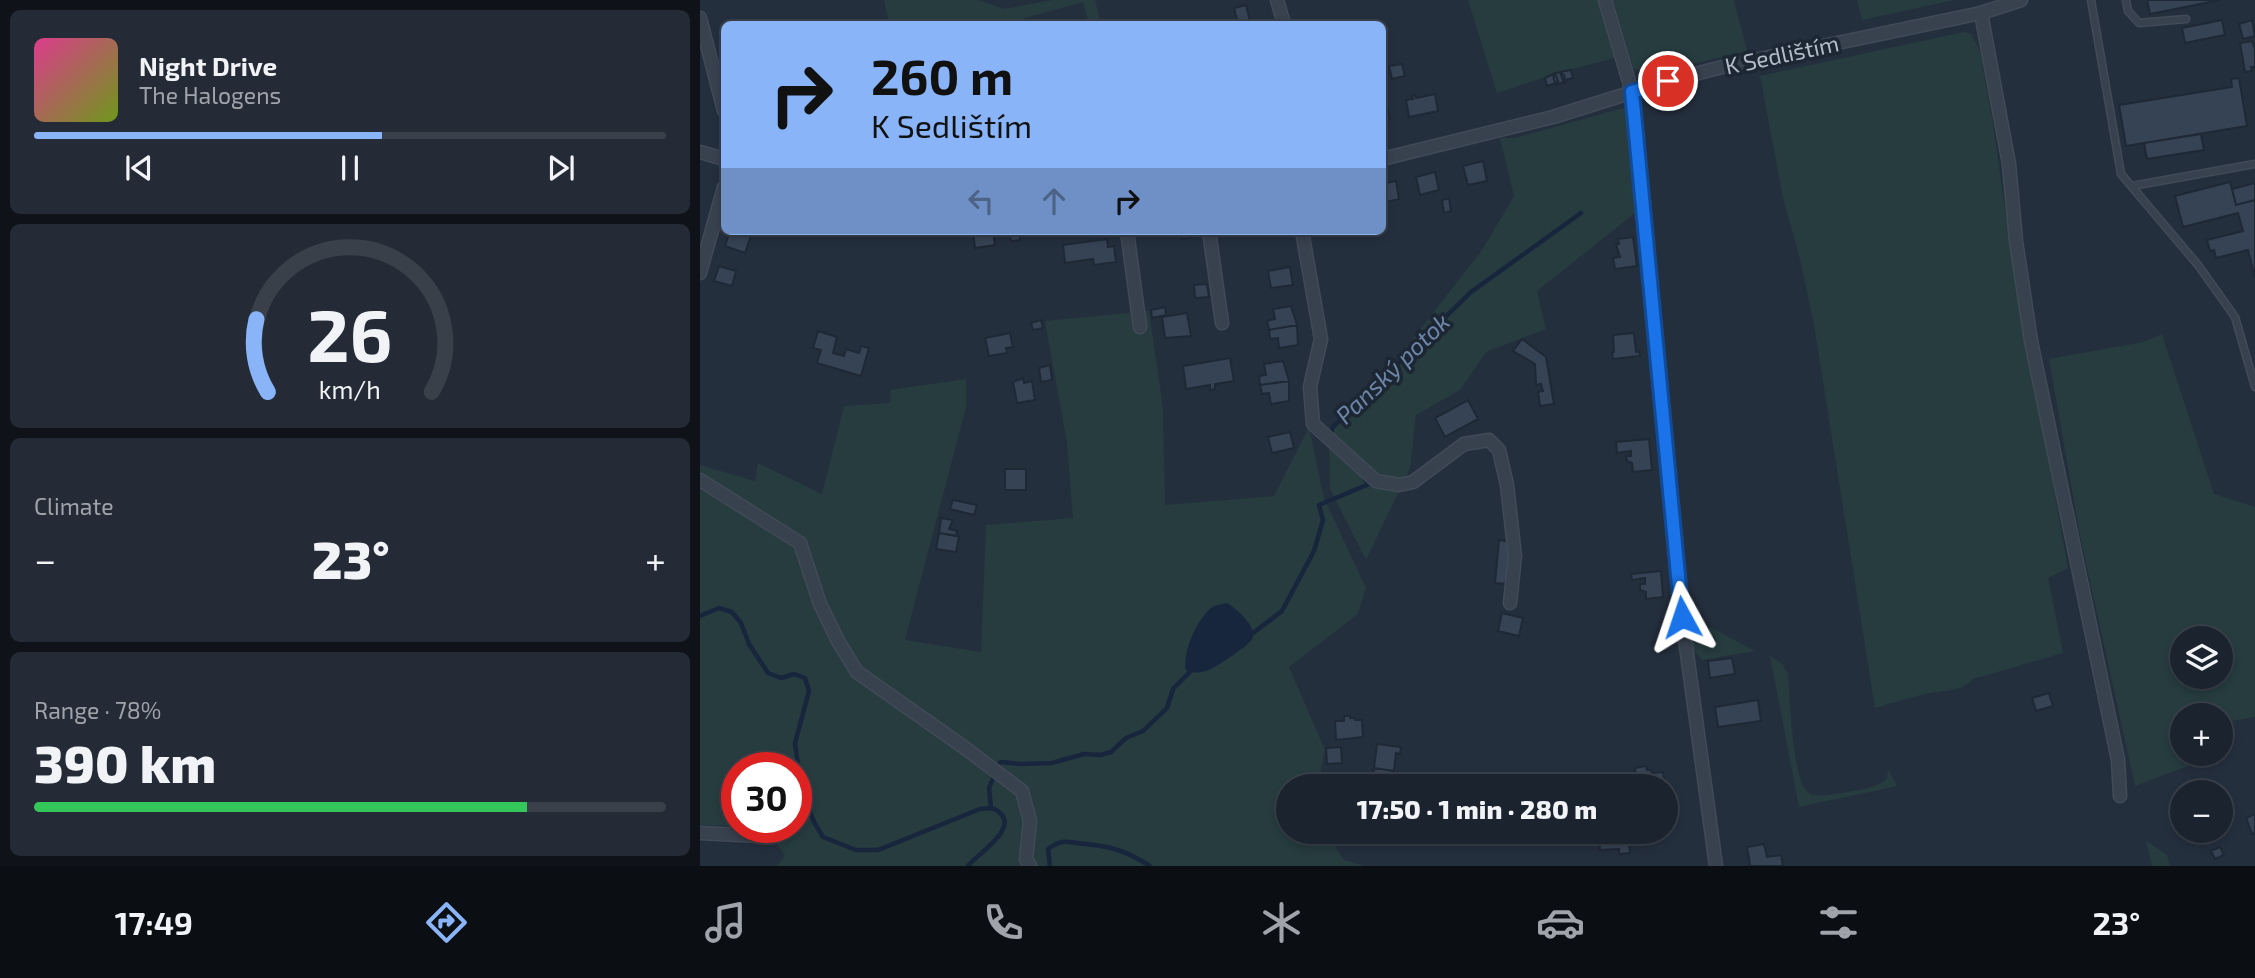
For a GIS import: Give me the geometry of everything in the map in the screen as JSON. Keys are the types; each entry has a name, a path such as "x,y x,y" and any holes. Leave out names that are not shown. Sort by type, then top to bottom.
{"street":[{"path":"1278,0 1282,21"},
{"path":"1605,0 1632,92 1682,617 1716,866"},
{"name":"K Sedlištím","path":"1386,158 1553,117 1722,67 1981,13 2021,0"},
{"path":"1981,13 2009,164 2015,241 2031,341 2118,760 2120,796"},
{"path":"700,18 721,99"},
{"path":"700,152 721,158"},
{"path":"700,273 721,198"},
{"path":"1128,235 1140,327"},
{"path":"1210,235 1222,323"},
{"path":"1303,235 1321,339 1310,387 1313,424 1376,481 1399,485 1413,482 1464,444 1489,440 1499,450 1507,485 1515,556 1510,603"},
{"path":"700,481 800,543 820,604 857,672 1022,792 1030,821 1026,859 1030,866"},
{"path":"700,833 721,834"}],"lane":[{"path":"2091,0 2121,174 2199,265 2235,317 2255,387"},
{"path":"2126,0 2128,11 2139,23 2186,19"},
{"path":"2132,186 2255,164"}],"green space":[{"path":"884,0 979,0 1004,9 1052,0 1095,0 1100,21 1088,21 1083,2 1014,21 888,21"},
{"path":"1468,0 1600,0 1618,57 1497,93"},
{"path":"1613,0 1734,0 1747,51 1645,75 1633,68"},
{"path":"1857,0 1954,0 1862,20"},
{"path":"1964,32 1971,34 1980,51 2013,266 2068,568 2048,578 2063,653 1973,679 1956,689 1925,694 1875,708 1814,325 1783,198 1760,76"},
{"path":"1627,107 1635,213 1537,291 1546,329 1486,352 1460,390 1416,415 1410,468 1366,560 1330,489 1329,427 1352,417 1482,250 1514,196 1500,138 1515,138"},
{"path":"1149,311 1163,408 1165,505 1274,496 1309,427 1324,498 1366,588 1358,614 1289,667 1325,750 1320,774 1276,774 1276,844 1334,844 1344,860 1365,866 777,866 785,856 776,843 812,843 812,752 721,752 721,826 700,825 700,465 755,481 758,463 822,494 844,406 891,403 890,390 966,379 966,407 905,640 981,652 986,525 1073,518 1067,443 1045,321"},
{"path":"2162,334 2214,494 2255,507 2255,717 2233,721 2233,703 2170,703 2170,766 2188,766 2135,786 2080,536 2049,359 2143,342"},
{"path":"1700,622 1755,651 1702,660 1691,641 1692,631"},
{"path":"1770,656 1782,664 1788,673 1795,757 1803,786 1809,793 1825,795 1871,787 1887,779 1888,769 1897,786 1799,807"},
{"path":"2146,841 2167,855 2170,866 2152,866"}],"water":[{"path":"1227,603 1248,623 1253,637 1247,645 1209,670 1186,671 1188,647 1200,621 1211,608"}],"building":[{"path":"2147,0 2220,0 2150,14"},
{"path":"1246,5 1250,21 1237,21 1234,8"},
{"path":"2222,20 2225,35 2185,43 2182,28"},
{"path":"2252,20 2255,36 2243,39 2239,24"},
{"path":"2252,41 2255,67 2251,67 2252,71 2245,72 2240,43"},
{"path":"1402,64 1405,76 1392,79 1389,66"},
{"path":"1571,70 1573,78 1565,80 1564,83 1560,72"},
{"path":"1555,73 1559,84 1547,86 1545,78"},
{"path":"1559,73 1563,74 1563,82 1559,83 1555,82 1554,78 1555,74"},
{"path":"2239,78 2247,126 2126,146 2119,105 2232,87 2231,79"},
{"path":"1435,94 1438,111 1409,117 1406,100 1413,99 1412,96 1415,95 1416,98"},
{"path":"1386,103 1390,119 1386,120"},
{"path":"2201,134 2204,150 2147,159 2144,143"},
{"path":"1483,161 1487,181 1468,185 1463,166"},
{"path":"1435,172 1439,190 1420,195 1416,177"},
{"path":"1396,181 1399,199 1386,202 1386,183"},
{"path":"2230,182 2236,205 2255,200 2255,278 2248,250 2216,258 2214,250 2210,251 2207,240 2243,231 2238,213 2183,227 2175,196"},
{"path":"2255,183 2255,200 2236,205 2232,189"},
{"path":"1449,198 1451,211 1444,213 1442,200"},
{"path":"729,235 751,235 745,253 725,246"},
{"path":"973,235 994,235 995,245 975,248"},
{"path":"1010,235 1019,235 1020,240 1011,241"},
{"path":"1182,235 1193,235 1193,237 1182,239"},
{"path":"1633,237 1637,266 1615,269 1613,258 1620,257 1616,244 1619,244 1618,239"},
{"path":"1107,239 1108,247 1114,246 1116,262 1094,265 1093,259 1065,263 1063,245"},
{"path":"719,266 736,271 732,286 714,281"},
{"path":"1290,267 1293,285 1271,288 1268,271"},
{"path":"1207,284 1209,297 1195,298 1194,285"},
{"path":"1291,306 1297,325 1269,330 1267,321 1275,319 1273,309"},
{"path":"1165,307 1166,315 1152,318 1151,310"},
{"path":"1187,313 1191,336 1165,338 1162,317"},
{"path":"1041,320 1043,328 1033,330 1031,323"},
{"path":"1297,325 1298,345 1279,348 1278,338 1270,339 1269,330"},
{"path":"818,331 837,337 833,353 844,356 846,349 859,353 861,346 869,348 861,376 817,363 821,350 813,348"},
{"path":"1010,333 1013,347 1006,348 1007,353 989,356 985,338"},
{"path":"1634,333 1636,352 1639,351 1640,356 1613,359 1613,335"},
{"path":"1522,339 1546,357 1554,404 1540,406 1538,392 1543,391 1541,384 1536,385 1535,364 1513,351"},
{"path":"1230,358 1234,381 1215,384 1215,389 1210,390 1210,385 1186,389 1183,366"},
{"path":"1283,361 1289,381 1260,385 1259,376 1266,375 1264,364"},
{"path":"1050,365 1052,380 1041,382 1039,368"},
{"path":"1023,378 1024,383 1032,381 1035,400 1017,403 1013,382"},
{"path":"1289,381 1289,401 1271,404 1269,393 1262,394 1260,385"},
{"path":"1468,400 1478,419 1445,437 1435,418"},
{"path":"1290,432 1294,448 1272,453 1268,437"},
{"path":"1649,439 1652,470 1633,472 1632,463 1627,461 1626,456 1631,456 1631,451 1617,453 1616,442"},
{"path":"1005,469 1026,469 1026,490 1005,490"},
{"path":"953,500 977,505 974,515 950,509"},
{"path":"941,518 953,520 949,529 957,531 956,536 939,533"},
{"path":"939,533 959,536 956,552 936,549"},
{"path":"1499,540 1511,542 1506,584 1495,583"},
{"path":"1661,571 1663,597 1646,599 1646,592 1640,590 1640,584 1645,584 1645,578 1632,580 1631,574"},
{"path":"1502,613 1523,618 1519,636 1498,631"},
{"path":"1732,658 1735,674 1710,678 1708,661"},
{"path":"2049,693 2053,706 2036,711 2032,698"},
{"path":"1758,700 1761,721 1718,727 1715,707"},
{"path":"1344,716 1362,720 1363,737 1336,740 1335,721 1344,721"},
{"path":"1377,744 1401,747 1400,754 1396,753 1394,771 1374,768"},
{"path":"1341,747 1342,763 1327,764 1326,748"},
{"path":"1646,766 1652,773 1663,774 1636,774 1635,768"},
{"path":"1374,768 1394,771 1394,774 1373,774"},
{"path":"2255,814 2255,833 2252,834 2246,818"},
{"path":"1600,844 1629,844 1630,853 1619,854 1619,849 1600,850"},
{"path":"1764,844 1767,857 1781,855 1783,866 1746,866 1750,865 1747,847"},
{"path":"2220,847 2224,855 2215,859 2211,851"}],"waterway":[{"name":"Panský potok","path":"1331,436 1332,428 1471,292 1581,213"},
{"name":"Panský potok","path":"1249,636 1282,611 1314,551 1323,520 1319,505 1369,484 1365,479"},
{"path":"700,616 719,608 732,612 741,623 749,644 768,673 781,678 794,674 805,678 809,691 795,743 801,787 814,822 823,837 856,850 878,850 980,809 996,810 1005,820 1004,827 994,842 968,866"},
{"name":"Panský potok","path":"998,765 1001,762 1052,763 1084,754 1100,755 1111,752 1126,738 1143,731 1167,708 1173,689 1194,668"},
{"name":"Panský potok","path":"991,808 989,788 994,776"},
{"path":"1050,866 1048,849 1066,842 1112,848 1150,866"}],"route":[{"path":"1668,81 1632,92 1682,617"}]}
